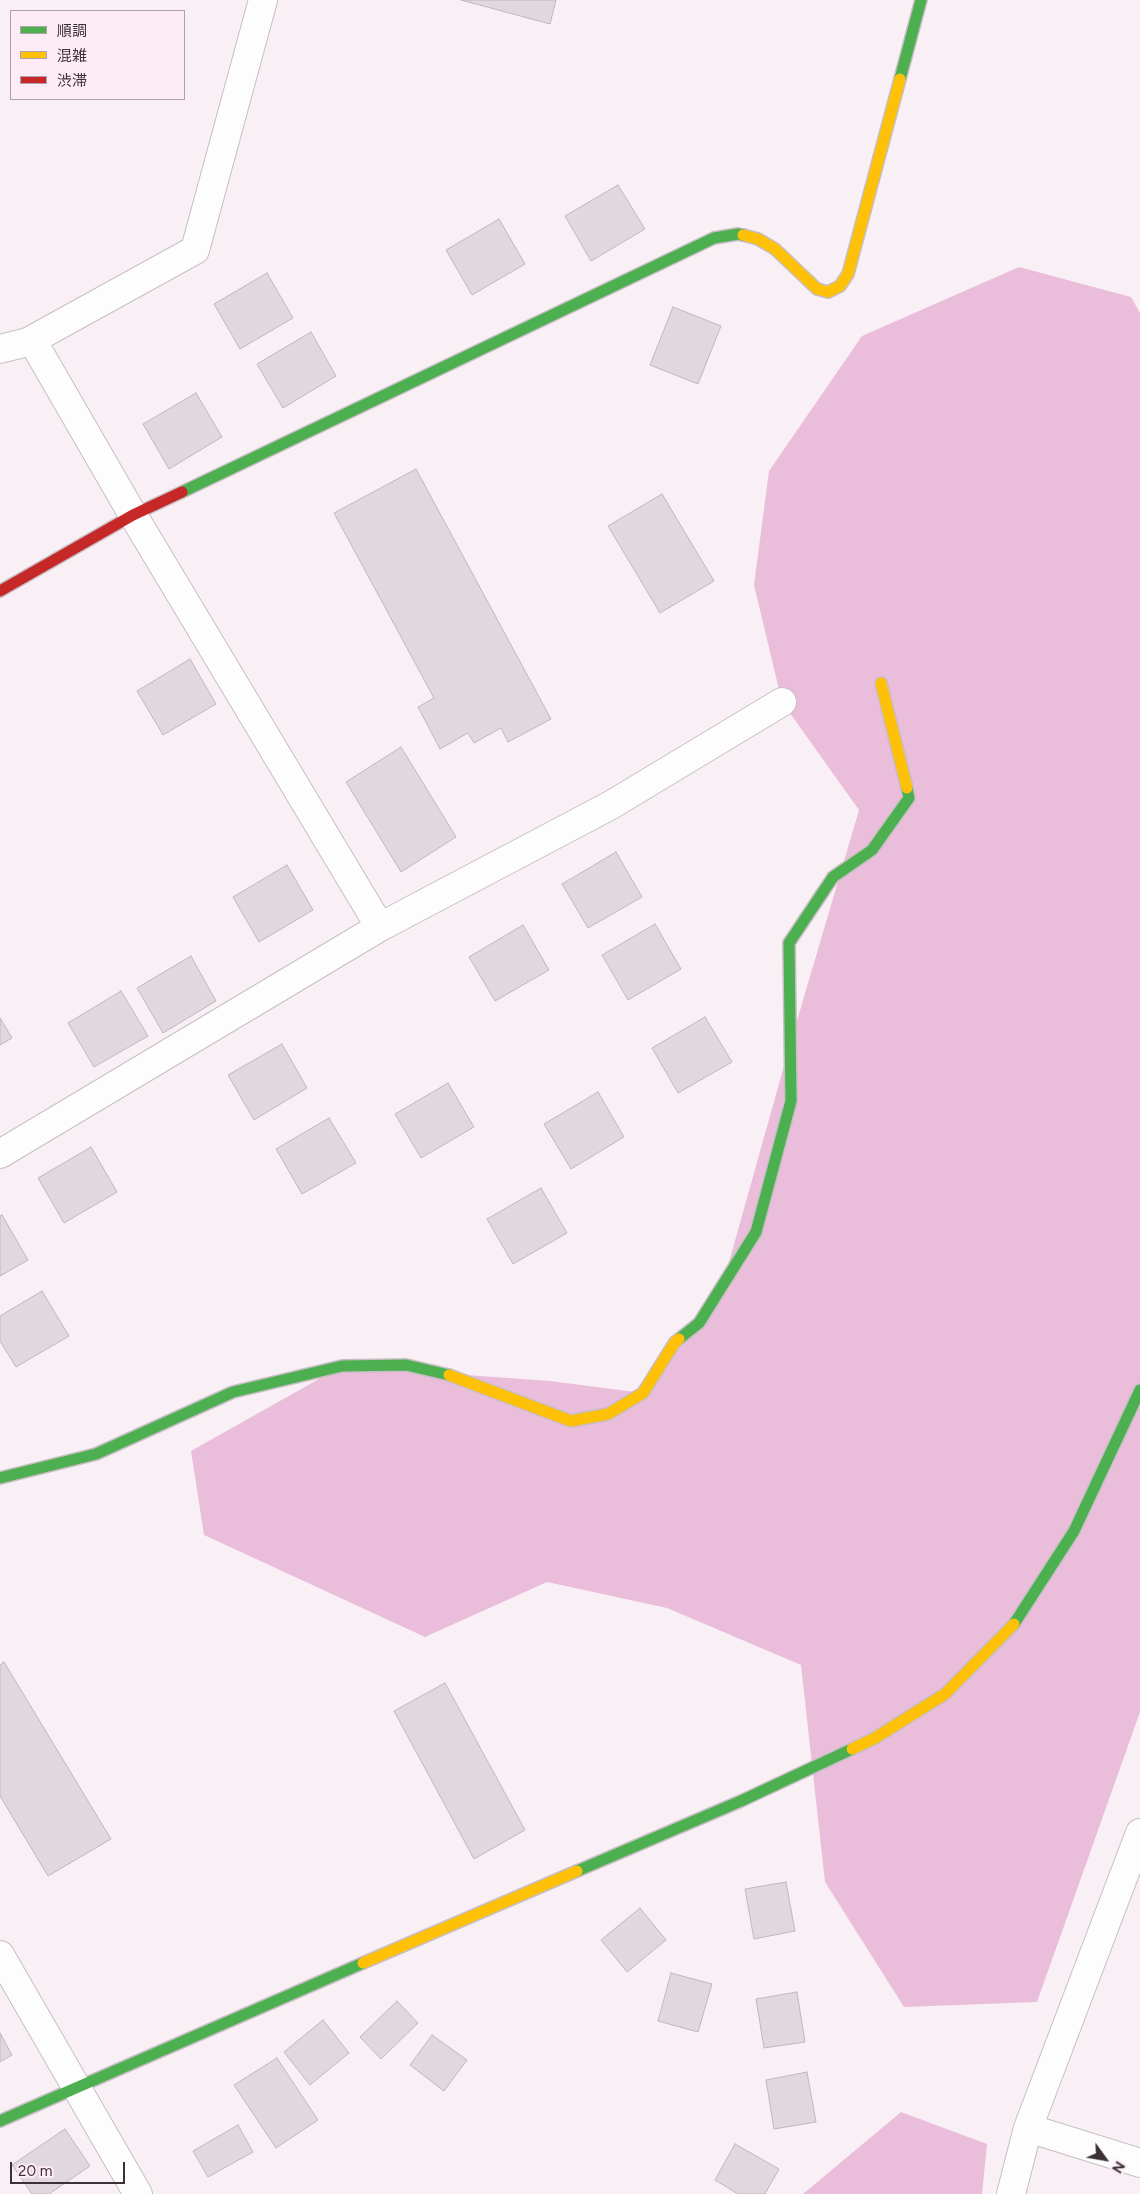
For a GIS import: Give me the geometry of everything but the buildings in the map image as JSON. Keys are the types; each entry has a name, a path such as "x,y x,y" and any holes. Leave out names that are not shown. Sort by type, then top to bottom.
{"street":[{"path":"0,350 32,340 195,250 263,0"},
{"path":"0,591 133,515 714,238 738,234 758,239 775,249 817,289 828,292 840,286 848,274 921,0"},
{"path":"32,340 133,515 380,927"},
{"path":"0,1478 96,1454 233,1392 342,1366 406,1364 440,1372 571,1421 608,1414 643,1394 675,1342 699,1323 756,1232 791,1101 789,942 834,877 872,850 909,798 881,683"},
{"path":"0,1154 380,927 611,805 782,702"},
{"path":"0,2121 476,1914 741,1802 875,1738 945,1694 1013,1625 1074,1531 1140,1390"},
{"path":"1011,2194 1028,2128 1140,1833"},
{"path":"0,1955 138,2194"},
{"path":"1028,2128 1140,2163"}],"shaded area":[{"path":"1019,267 1131,297 1140,313 1140,1712 1037,2002 904,2007 825,1882 801,1665 667,1608 547,1582 425,1637 204,1535 191,1451 342,1366 550,1381 643,1393 722,1287 791,1041 859,810 782,702 754,585 769,471 862,336"},
{"path":"901,2112 987,2144 982,2194 803,2194"}],"traffic: fast":[{"path":"900,79 921,0"},
{"path":"182,492 714,238 738,234 743,235"},
{"path":"679,1339 699,1323 756,1232 791,1101 789,943 833,877 872,850 909,798 907,788"},
{"path":"0,1478 96,1454 233,1392 342,1366 406,1365 449,1375"},
{"path":"1014,1624 1074,1531 1140,1390"},
{"path":"577,1871 741,1801 852,1749"},
{"path":"0,2121 363,1963"}],"traffic: slow":[{"path":"743,235 758,239 775,249 817,289 828,292 840,286 848,274 900,79"},
{"path":"881,683 907,788"},
{"path":"449,1375 571,1421 608,1414 643,1393 675,1342 679,1339"},
{"path":"852,1749 875,1738 945,1694 1014,1624"},
{"path":"363,1963 577,1871"}],"traffic: jam":[{"path":"0,591 133,515 182,492"}]}
